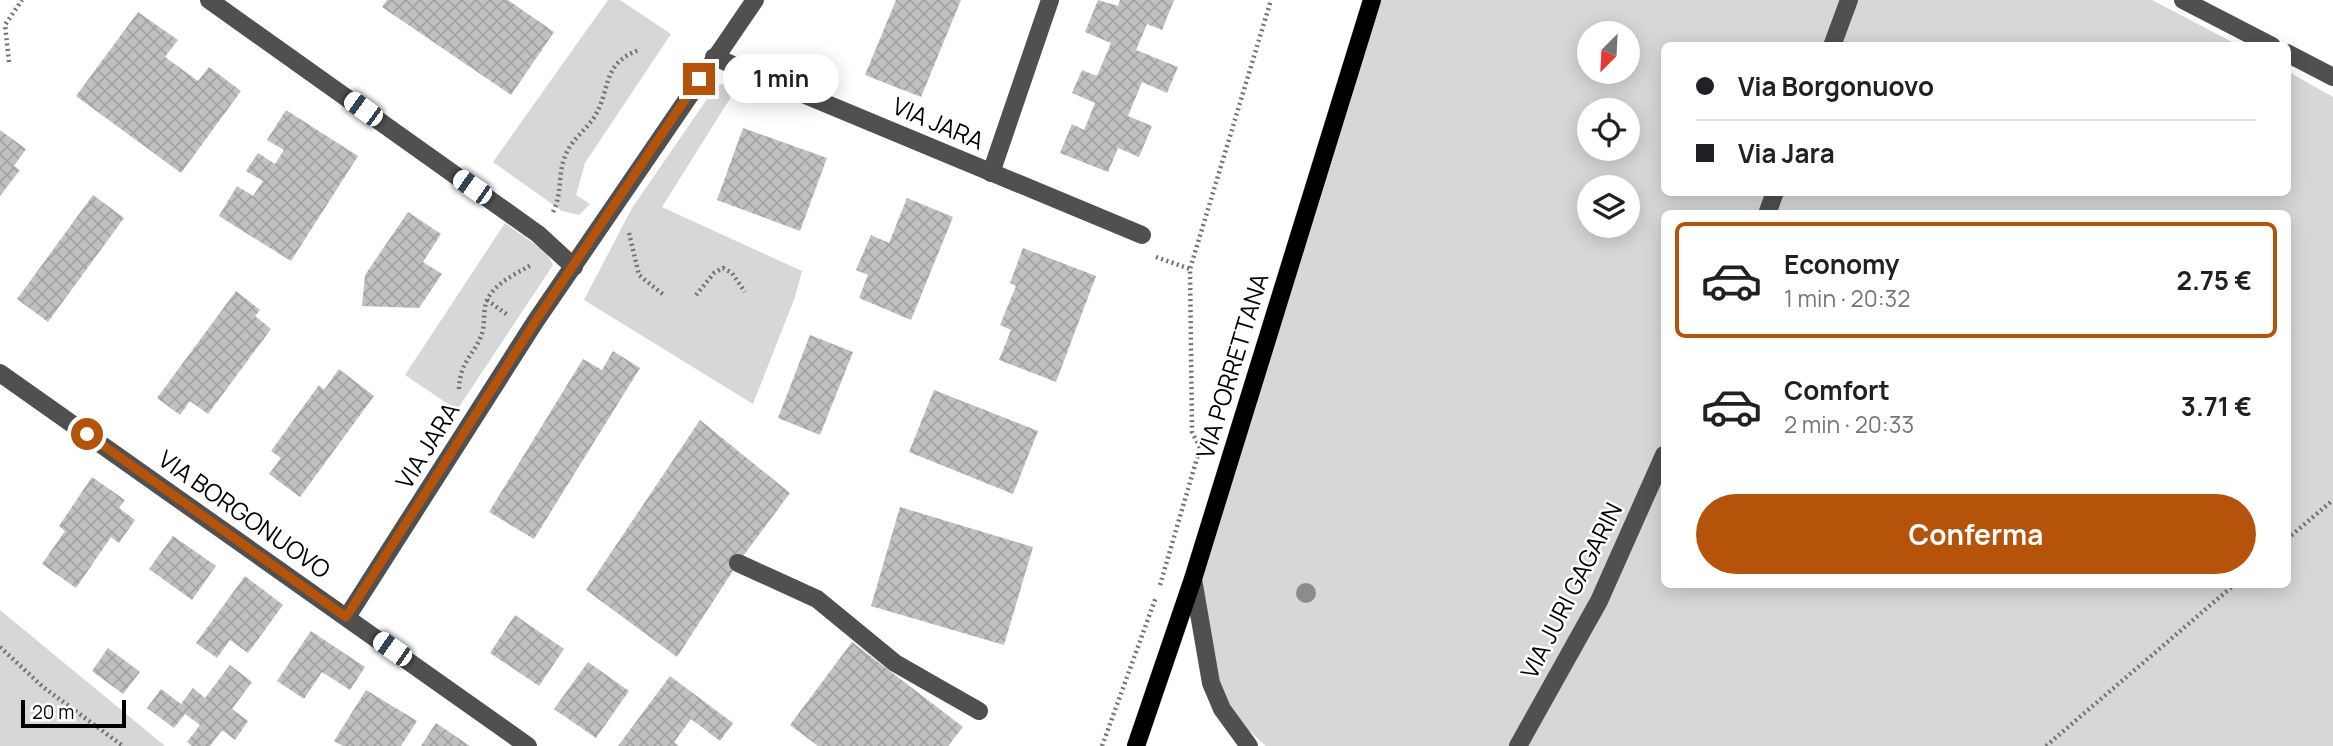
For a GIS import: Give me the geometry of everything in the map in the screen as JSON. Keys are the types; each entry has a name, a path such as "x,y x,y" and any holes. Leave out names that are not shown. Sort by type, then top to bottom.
{"main road":[{"name":"VIA PORRETTANA","path":"1136,746 1192,579 1372,0"}],"street":[{"path":"209,0 538,234 574,267"},
{"name":"VIA JARA","path":"346,617 574,267 755,0"},
{"path":"991,173 1050,0"},
{"path":"1833,42 1849,0"},
{"path":"2183,0 2264,42"},
{"path":"2291,55 2333,77"},
{"name":"VIA JARA","path":"714,57 1142,235"},
{"name":"VIA BORGONUOVO","path":"0,373 528,746"},
{"name":"VIA JURI GAGARIN","path":"1518,746 1599,601 1661,462"},
{"path":"738,563 817,599 895,663 979,711"},
{"path":"1192,579 1211,683 1222,709 1249,746"}],"path":[{"path":"9,62 5,25 22,0"},
{"path":"1102,746 1159,588 1200,448 1192,432 1190,269 1270,0"},
{"path":"553,212 561,196 566,153 595,116 610,73 621,56 639,50"},
{"path":"626,222 639,275 665,296"},
{"path":"470,426 459,387 462,365 473,352 482,331 487,300 499,284 531,265"},
{"path":"696,295 714,273 723,268 732,273 745,292"},
{"path":"487,300 517,323"},
{"path":"2291,537 2333,500"},
{"path":"2046,746 2230,588"},
{"path":"0,647 43,687 123,746"}],"shaded area":[{"path":"608,0 620,0 671,34 585,163 576,195 590,204 579,215 562,211 493,162"},
{"path":"1369,0 2152,0 2232,42 1661,42 1661,196 2291,196 2291,73 2333,97 2333,746 1266,746 1236,719 1188,612"},
{"path":"726,83 736,89 662,207 802,271 795,297 753,404 584,300 632,208 716,86"},
{"path":"505,223 547,253 553,265 457,410 405,375"},
{"path":"0,610 165,746 0,746"}],"building":[{"path":"387,0 508,0 554,32 511,95 382,7"},
{"path":"896,0 961,0 921,97 865,75"},
{"path":"1098,0 1118,6 1120,0 1174,0 1162,30 1147,24 1136,50 1178,67 1167,93 1142,82 1128,116 1152,126 1139,157 1118,148 1108,172 1060,153 1072,124 1084,130 1095,103 1072,93 1082,70 1097,76 1111,43 1085,32"},
{"path":"138,12 178,40 165,57 198,81 209,67 241,91 181,173 76,96"},
{"path":"286,110 358,156 291,261 219,216 237,186 253,196 263,181 246,171 258,153 275,164 284,150 267,140"},
{"path":"743,128 827,158 800,231 717,200"},
{"path":"0,130 26,149 14,166 20,170 0,196"},
{"path":"93,195 124,218 48,322 17,299"},
{"path":"907,198 953,217 911,320 859,298 868,275 856,270 871,235 889,243"},
{"path":"408,212 441,234 423,262 442,274 419,308 362,306 365,275"},
{"path":"1023,248 1096,276 1056,382 999,360 1011,330 1000,325 1016,286 1010,283"},
{"path":"236,291 260,310 255,316 271,329 208,414 190,401 180,415 157,398"},
{"path":"810,335 853,352 820,435 778,418"},
{"path":"613,351 640,368 534,539 489,512 583,359 602,370"},
{"path":"339,369 374,396 300,497 269,474 281,458 271,451 319,385 324,390"},
{"path":"934,390 1038,431 1013,494 909,452"},
{"path":"700,420 790,493 738,563 677,657 586,590"},
{"path":"92,477 125,500 119,508 135,520 119,543 111,537 76,588 42,564 65,531 59,526"},
{"path":"900,507 1033,547 1004,645 871,606"},
{"path":"173,536 216,566 192,600 149,569"},
{"path":"245,576 283,605 248,653 230,640 217,658 196,643"},
{"path":"515,615 564,649 539,686 490,653"},
{"path":"311,631 365,667 350,690 322,672 304,699 277,681"},
{"path":"852,642 963,727 948,746 818,746 790,725"},
{"path":"108,648 140,672 123,694 92,671"},
{"path":"588,662 629,691 596,738 554,709"},
{"path":"230,665 252,682 232,709 248,721 235,740 222,730 210,746 192,746 187,742 200,725 185,714 174,728 147,708 161,689 181,704 193,688 205,698"},
{"path":"670,676 733,723 720,741 691,719 674,742 679,746 618,746"},
{"path":"366,690 417,721 401,746 343,746 334,741"},
{"path":"436,723 470,746 421,746"}],"route":[{"path":"87,434 346,617 535,322 699,79"}]}
